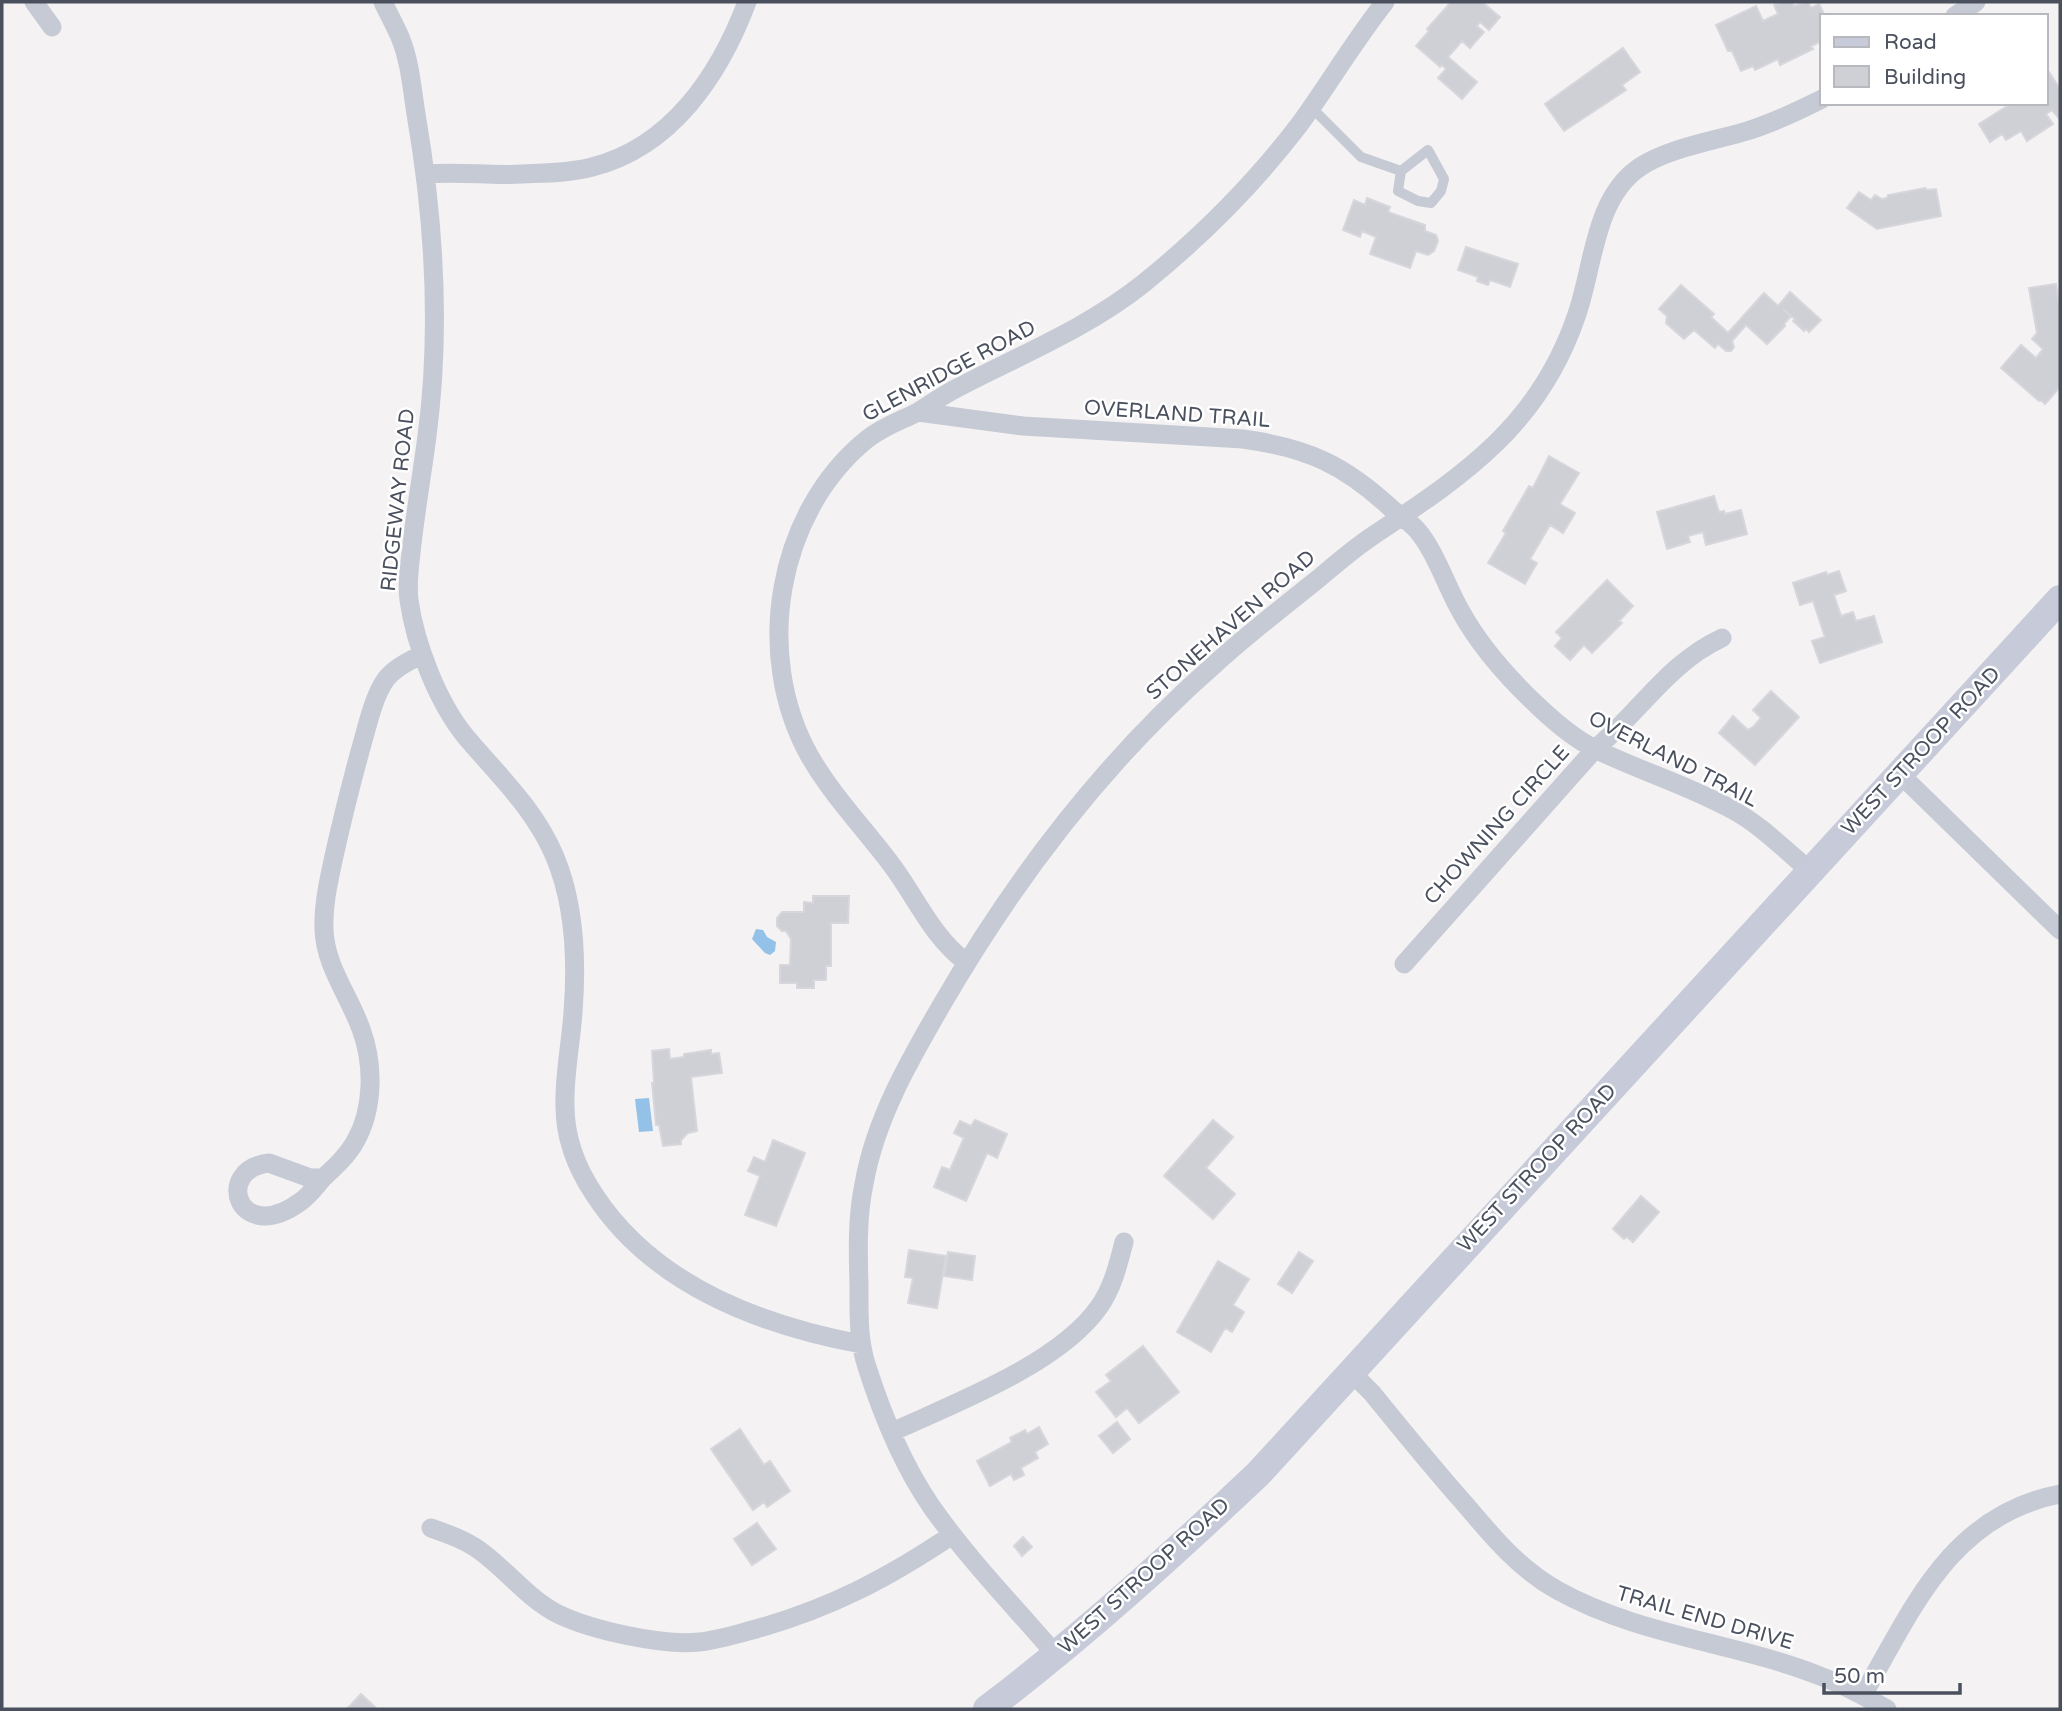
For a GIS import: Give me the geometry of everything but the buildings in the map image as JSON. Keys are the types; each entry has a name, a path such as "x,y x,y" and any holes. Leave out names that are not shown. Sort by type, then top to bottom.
{"main road":[{"name":"WEST STROOP ROAD","path":"1003,1705 1258,1474 2060,599"}],"street":[{"path":"34,2 52,27"},
{"name":"RIDGEWAY ROAD","path":"383,2 400,37 407,60 426,174 434,322 433,379 408,576 409,600 422,655 451,714 465,736 522,799 544,832 557,861 569,905 574,939 574,1009 564,1102 565,1126 570,1147 581,1173 602,1205 646,1255 723,1302 779,1325 816,1336 861,1344"},
{"path":"426,174 454,171 519,175 571,171 621,157 648,142 671,123 696,96 718,67 747,2"},
{"name":"GLENRIDGE ROAD","path":"966,962 940,938 897,872 824,780 794,724 784,689 779,655 779,620 784,583 805,516 838,467 877,431 918,412 954,389 1048,344 1100,314 1181,253 1228,208 1268,163 1385,2"},
{"path":"1958,14 1976,2"},
{"name":"STONEHAVEN ROAD","path":"861,1344 858,1227 863,1187 892,1097 966,962 1026,872 1070,814 1112,765 1214,664 1372,536 1456,479 1517,421 1542,387 1577,317 1601,223 1609,201 1623,181 1639,167 1653,161 1753,129 1793,114 1820,100"},
{"name":"OVERLAND TRAIL","path":"918,412 1023,426 1275,443 1309,453 1338,466 1366,484 1418,530 1461,611 1484,647 1508,678 1542,710 1579,740 1595,749 1734,810 1810,871"},
{"name":"CHOWNING CIRCLE","path":"1404,964 1595,749 1617,731 1681,662 1702,647 1722,638"},
{"path":"323,1178 342,1160 355,1142 368,1103 370,1079 368,1055 361,1029 326,948 326,896 373,705 390,675 407,661 422,655"},
{"path":"1900,774 2060,930"},
{"path":"892,1432 1021,1370 1049,1353 1081,1327 1098,1308 1111,1286 1124,1241"},
{"path":"861,1344 866,1366 892,1432 929,1502 952,1535 1056,1655"},
{"name":"TRAIL END DRIVE","path":"1350,1371 1372,1393 1491,1535 1519,1563 1550,1586 1600,1611 1635,1624 1820,1675 1887,1709"},
{"path":"1863,1695 1922,1592 1945,1560 1990,1522 2021,1505 2060,1494"},
{"path":"431,1528 480,1551 534,1598 555,1613 580,1624 618,1634 697,1643 776,1623 864,1589 952,1535"}],"lane":[{"path":"1311,107 1361,157 1401,171"},
{"path":"1428,150 1444,179 1441,191 1431,203 1418,201 1398,191 1401,171 1428,150"}],"water":[{"path":"756,929 763,930 767,937 776,942 775,951 770,955 752,939"},
{"path":"649,1098 653,1131 639,1132 635,1099"}]}
